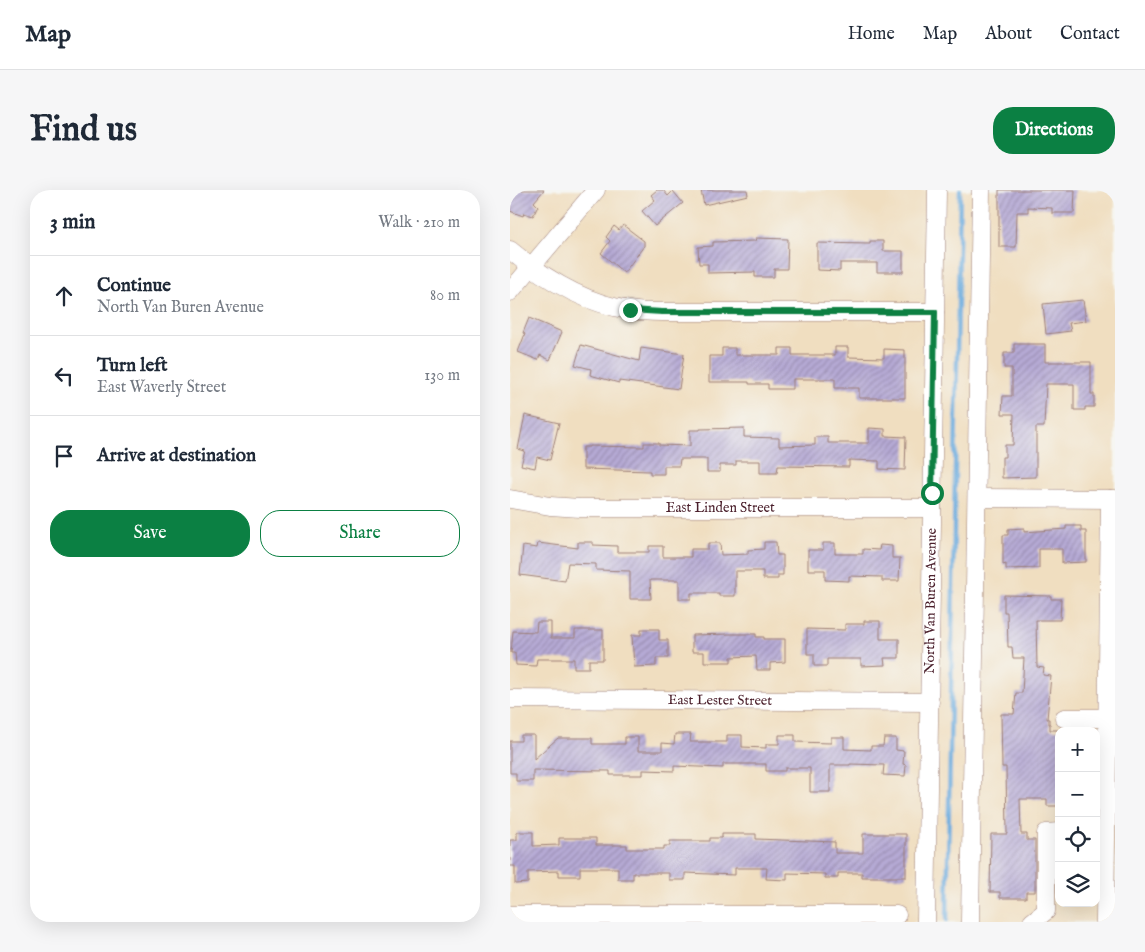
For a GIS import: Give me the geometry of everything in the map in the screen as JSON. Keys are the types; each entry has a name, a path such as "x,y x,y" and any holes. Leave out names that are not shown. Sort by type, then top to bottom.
{"street":[{"path":"510,292 596,190"},
{"name":"North Van Buren Avenue","path":"926,922 937,190"},
{"path":"970,922 981,190"},
{"path":"510,250 545,277 570,291 608,306 630,310 662,312 935,312"},
{"path":"977,498 1113,499 1107,718 1101,831 1105,922"},
{"name":"East Linden Street","path":"510,499 550,506 580,508 932,508"},
{"name":"East Lester Street","path":"510,698 930,702"},
{"path":"1064,718 1107,718"},
{"path":"1032,922 1046,911 1046,833 1055,832"},
{"path":"510,915 871,918 897,915"}],"building":[{"path":"510,190 544,190 534,202 538,206 533,216 524,213 523,216 510,211"},
{"path":"657,190 663,190 668,196 673,191 683,203 655,226 642,211 655,200 651,195"},
{"path":"701,190 747,190 748,195 704,205"},
{"path":"999,190 1075,190 1074,213 1052,213 1052,208 1028,207 1028,212 1017,212 1016,247 999,247"},
{"path":"623,225 644,241 644,246 624,273 601,253 610,241 606,237 614,226 619,230"},
{"path":"756,238 788,239 787,269 774,269 774,277 755,277 755,272 708,273 708,264 699,264 698,247 713,246 713,242 755,241"},
{"path":"870,241 883,241 883,251 903,251 903,272 877,272 877,263 840,263 840,271 817,270 817,243 870,244"},
{"path":"1083,300 1086,321 1069,323 1071,331 1046,334 1043,304"},
{"path":"529,318 562,332 550,360 540,355 538,360 518,352"},
{"path":"1014,344 1045,344 1045,362 1091,362 1091,394 1094,394 1094,407 1085,407 1085,410 1074,410 1074,384 1046,384 1044,427 1036,427 1036,477 1002,478 1002,457 1005,457 1005,445 1013,445 1014,414 1002,414 1003,396 1012,396 1012,368 1004,368 1004,353 1014,353"},
{"path":"581,345 639,361 641,348 684,354 679,389 619,381 619,383 590,375 591,369 575,365"},
{"path":"835,347 848,347 848,357 884,358 884,349 905,350 905,398 859,398 859,388 835,388 835,379 793,379 793,389 768,389 768,384 749,384 749,382 709,382 709,356 722,356 722,348 735,348 735,355 779,355 779,348 792,348 792,355 835,355"},
{"path":"525,415 559,423 550,460 537,457 535,468 521,465 525,451 518,449"},
{"path":"744,428 744,437 779,438 779,446 815,445 815,437 828,437 828,443 869,443 869,428 885,429 885,436 906,437 905,470 879,469 879,461 849,460 849,467 778,466 777,473 760,473 760,461 736,461 736,465 720,465 720,472 707,472 707,459 680,459 679,466 664,466 664,474 650,474 650,471 583,469 583,447 644,447 644,443 690,446 690,430"},
{"path":"1066,526 1081,526 1081,531 1086,531 1086,562 1062,563 1062,549 1039,549 1039,568 1006,569 1006,564 1003,565 1003,535 1008,535 1008,529 1024,528 1024,532 1066,529"},
{"path":"578,542 593,542 593,545 617,546 617,552 649,552 649,546 663,546 663,557 691,557 691,549 708,549 708,543 720,543 721,555 748,554 748,550 764,549 764,542 776,542 777,555 783,555 783,575 778,575 778,579 763,579 763,571 735,571 735,596 719,596 719,593 691,593 691,599 679,599 679,580 650,580 651,599 630,599 630,571 596,570 596,564 568,563 565,581 520,575 523,546 537,548 538,543 578,548"},
{"path":"823,543 835,543 835,554 863,554 863,549 879,550 880,545 892,546 892,558 900,558 899,581 882,581 882,577 849,576 849,581 825,580 825,570 808,570 808,550 823,550"},
{"path":"1004,595 1051,596 1051,599 1061,599 1060,620 1036,620 1037,667 1044,668 1043,675 1051,676 1047,719 1049,719 1050,730 1055,730 1055,806 1047,806 1047,799 1020,799 1021,834 1027,834 1027,840 1035,840 1035,892 1026,892 1026,898 1000,898 1000,892 990,892 991,834 1007,834 1006,767 1002,767 1001,714 1014,714 1016,693 1022,693 1024,658 1013,658 1012,647 1008,647 1007,612 1004,612"},
{"path":"864,621 880,621 880,639 899,639 899,658 884,658 885,665 861,666 861,659 827,659 827,666 814,666 814,654 807,654 807,629 845,630 845,624 864,624"},
{"path":"537,622 551,622 551,638 575,638 575,630 603,630 603,660 589,660 589,668 574,668 574,659 537,659 536,666 516,665 515,653 511,653 513,631 536,632"},
{"path":"641,629 659,629 659,640 668,640 668,658 656,658 656,666 634,667 632,635 641,635"},
{"path":"756,634 756,637 764,637 764,639 785,639 785,662 770,663 770,670 757,670 756,656 731,657 731,662 704,662 704,652 692,652 692,635"},
{"path":"675,734 691,734 690,742 727,742 727,735 742,735 742,747 766,748 766,744 779,744 779,735 795,735 795,742 831,743 831,737 844,737 844,749 871,750 871,746 883,746 884,738 896,738 896,750 904,751 903,764 906,765 905,776 883,775 884,765 830,765 830,792 810,792 810,768 785,768 785,771 766,771 766,764 723,764 723,768 674,766 674,771 643,770 643,775 610,775 610,771 533,770 533,781 516,781 516,773 510,773 510,741 521,741 521,735 534,735 534,759 558,738 592,738 592,744 625,744 625,737 638,737 638,751 662,751 662,743 674,744"},
{"path":"517,832 533,832 533,846 559,845 559,838 596,838 596,845 627,845 627,849 664,849 664,846 670,846 670,841 710,841 710,838 722,838 722,834 756,834 756,839 835,842 835,853 863,853 863,834 906,834 906,877 862,877 862,873 838,873 838,878 825,878 825,874 787,873 787,880 766,879 767,868 735,868 735,875 685,873 685,880 669,880 669,873 633,873 633,879 618,879 618,868 580,868 580,876 559,876 559,871 528,872 528,883 515,884 515,866 510,866 510,840 517,840"}],"waterway":[{"path":"947,920 960,190"}],"route":[{"path":"630,310 662,312 935,312 932,493"}]}
